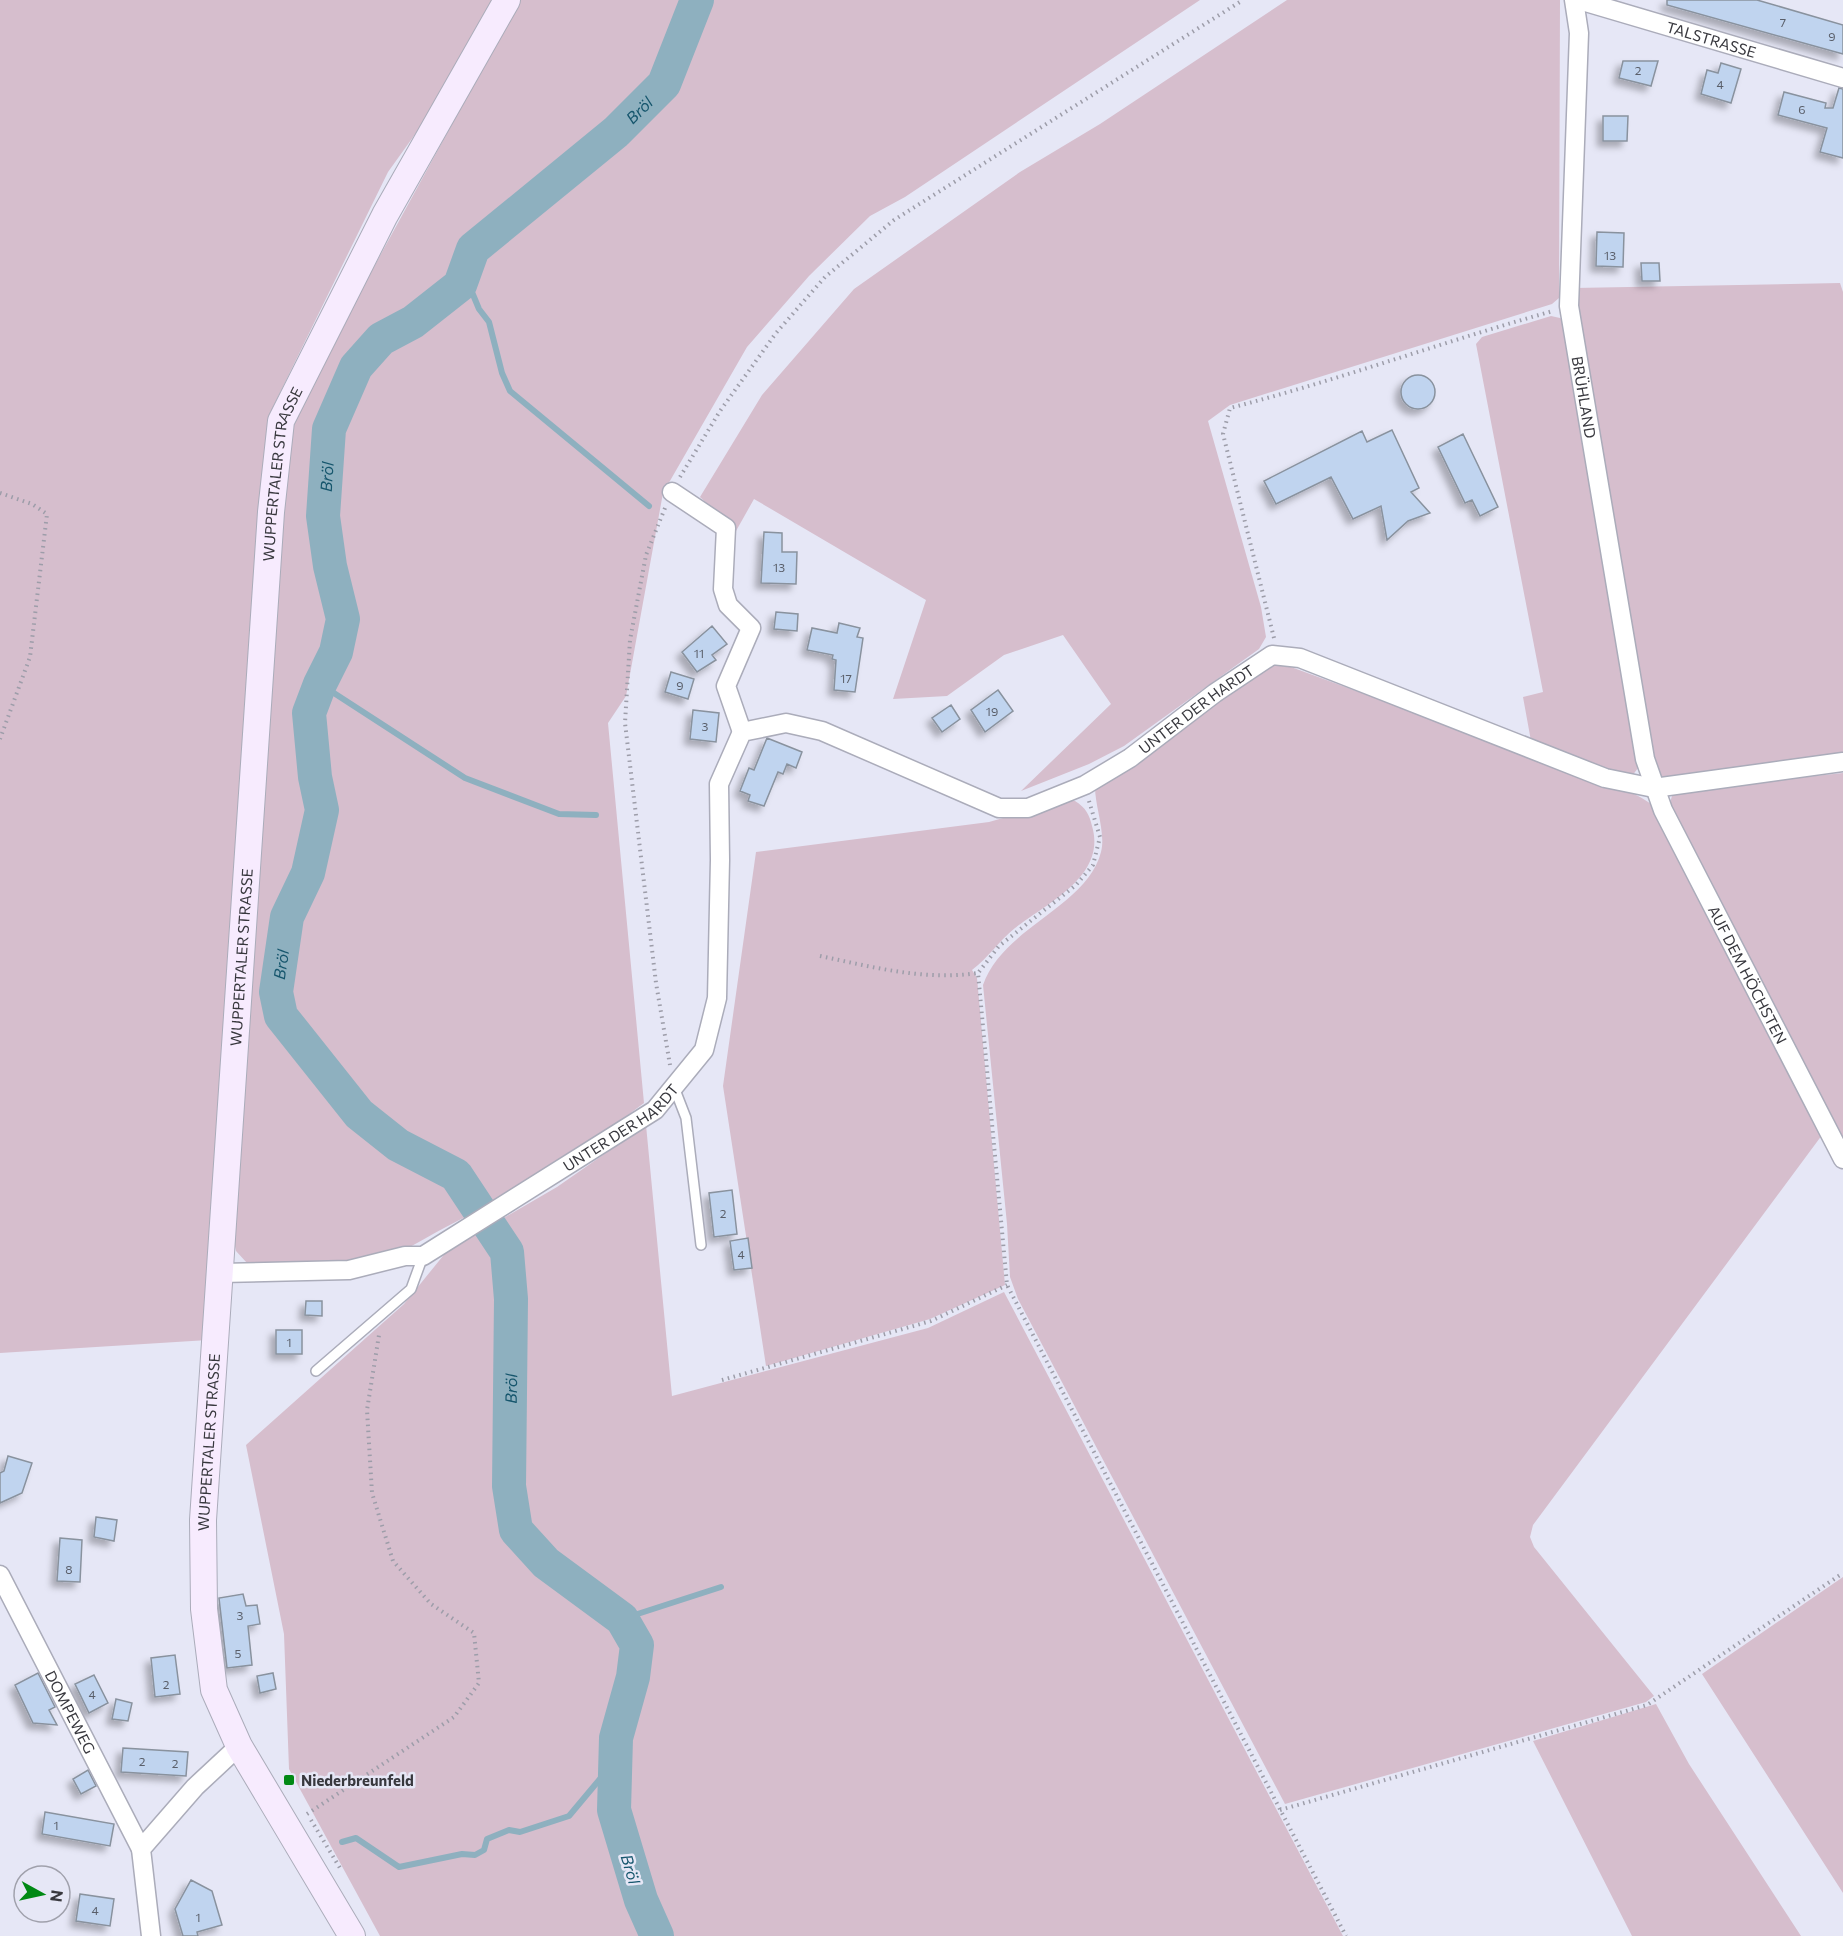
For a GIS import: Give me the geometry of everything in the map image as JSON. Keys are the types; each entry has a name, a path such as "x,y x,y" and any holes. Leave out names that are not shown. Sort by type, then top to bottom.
{"main road":[{"name":"WUPPERTALER STRASSE","path":"352,1936 239,1746 214,1690 204,1609 203,1520 271,524 281,421 385,215 507,0"}],"street":[{"name":"BRÜHLAND","path":"1574,0 1579,33 1569,306 1645,759 1654,789"},
{"name":"TALSTRASSE","path":"1579,0 1843,78"},
{"path":"672,492 726,528 723,588 728,605 751,628 726,686 742,732"},
{"name":"UNTER DER HARDT","path":"423,1256 446,1239 655,1110 704,1050 717,998 720,860 718,784 742,732 786,723 822,731 999,808 1028,808 1085,785 1130,758 1215,693 1272,656 1278,656"},
{"path":"1278,656 1300,658 1605,778 1654,789 1843,762"},
{"name":"AUF DEM HÖCHSTEN","path":"1654,789 1843,1159"},
{"path":"221,1273 349,1270 405,1256 423,1256"},
{"name":"DOMPEWEG","path":"0,1575 141,1849"},
{"path":"151,1936 141,1849 195,1787 239,1746"}],"lane":[{"path":"674,1087 686,1118 701,1245"},
{"path":"316,1371 411,1289 423,1256"}],"path":[{"path":"674,1087 656,983 625,723 630,640 646,555 672,492 720,411 762,353 825,277 894,220 1243,0"},
{"path":"1278,656 1222,434 1230,408 1294,392 1473,333 1569,306"},
{"path":"0,493 32,504 47,514 30,657 0,739"},
{"path":"1085,785 1100,837 1093,865 1076,885 999,946 978,973 1002,1209 1007,1285 1346,1936"},
{"path":"820,956 901,973 953,976 978,973"},
{"path":"722,1380 931,1321 1007,1285"},
{"path":"307,1814 453,1717 479,1683 474,1633 431,1604 393,1561 372,1493 367,1410 383,1314"},
{"path":"1280,1810 1647,1705 1843,1574"}],"shaded area":[{"path":"0,0 498,0 459,73 388,172 268,417 208,1340 0,1353"},
{"path":"520,0 1200,0 905,197 870,216 809,276 747,347 663,493 626,696 608,723 644,1103 597,1137 523,1184 393,1254 339,1263 302,1265 247,1263 236,1251 232,1232 278,524 293,428 312,380"},
{"path":"1287,0 1560,0 1559,298 1552,304 1230,405 1208,421 1261,607 1266,637 1259,649 1124,746 1089,764 1021,791 1111,704 1063,635 1004,655 947,696 893,699 926,600 754,499 736,531 700,497 762,395 854,289 1020,172 1100,124"},
{"path":"1840,283 1843,292 1843,759 1671,780 1654,771 1574,288"},
{"path":"1551,316 1567,323 1639,757 1638,768 1632,776 1622,775 1531,741 1523,697 1543,692 1476,344 1482,337"},
{"path":"1272,664 1291,667 1590,777 1630,792 1652,805 1825,1131 1533,1525 1530,1537 1534,1547 1654,1696 1646,1702 1285,1804 1018,1299 1010,1277 1007,1224 983,985 993,965 1008,947 1063,903 1093,871 1102,845 1095,787"},
{"path":"1843,773 1843,1149 1668,809 1672,796 1677,791"},
{"path":"1062,801 1075,801 1088,815 1094,844 1091,860 1083,874 1071,886 1015,928 972,970 977,978 1005,1285 930,1319 766,1366 723,1086 756,852 989,822"},
{"path":"646,1125 672,1396 928,1328 1004,1292 1343,1936 380,1936 289,1769 284,1634 246,1445 404,1304 447,1251 557,1187"},
{"path":"1843,1577 1843,1893 1702,1674"},
{"path":"1656,1704 1689,1764 1801,1936 1632,1936 1533,1741"}],"building":[{"path":"1667,0 1757,0 1843,25 1843,54 1667,5"},
{"path":"1623,61 1658,61 1651,86 1619,78"},
{"path":"1721,63 1741,69 1731,103 1701,94 1707,70 1718,73"},
{"path":"1839,88 1843,89 1843,158 1820,152 1827,128 1778,115 1784,92 1826,103 1825,108 1833,108"},
{"path":"1603,116 1628,116 1627,141 1603,141"},
{"path":"1597,232 1624,233 1623,267 1596,266"},
{"path":"1641,263 1659,263 1660,281 1642,281"},
{"path":"1418,375 1430,380 1435,392 1430,404 1418,409 1406,404 1401,392 1406,380"},
{"path":"1392,430 1419,488 1411,492 1430,513 1408,521 1387,540 1381,506 1353,519 1331,477 1276,504 1264,481 1362,431 1367,442"},
{"path":"1463,434 1498,507 1480,516 1472,500 1465,503 1438,447"},
{"path":"764,532 782,533 782,552 797,552 796,584 761,583"},
{"path":"776,612 798,614 797,631 774,629"},
{"path":"839,623 860,628 857,637 863,638 855,692 834,690 836,660 832,659 833,655 807,650 812,628 837,633"},
{"path":"712,626 727,644 712,655 716,660 697,672 682,652"},
{"path":"671,672 694,679 688,699 665,692"},
{"path":"998,690 1013,711 985,732 971,710"},
{"path":"951,705 960,719 942,732 932,718"},
{"path":"693,710 719,713 716,742 690,739"},
{"path":"767,738 802,752 796,768 787,764 783,774 778,772 764,806 748,801 750,795 740,791 749,768 754,770"},
{"path":"732,1190 737,1234 714,1237 709,1193"},
{"path":"748,1238 752,1268 734,1270 730,1241"},
{"path":"306,1301 322,1301 322,1316 305,1315"},
{"path":"276,1330 302,1330 302,1354 276,1354"},
{"path":"8,1456 32,1463 22,1493 0,1503 0,1473 4,1471"},
{"path":"96,1517 117,1520 114,1541 94,1537"},
{"path":"60,1538 82,1540 80,1582 57,1581"},
{"path":"243,1594 246,1606 257,1605 260,1624 248,1626 252,1665 227,1668 219,1598"},
{"path":"175,1655 180,1694 155,1697 151,1658"},
{"path":"38,1673 55,1707 49,1710 57,1725 33,1723 15,1685"},
{"path":"273,1673 276,1689 260,1693 257,1676"},
{"path":"94,1675 108,1703 89,1713 75,1684"},
{"path":"116,1699 132,1703 128,1721 112,1719"},
{"path":"123,1748 188,1752 186,1776 121,1772"},
{"path":"88,1770 96,1786 81,1794 73,1779"},
{"path":"45,1812 114,1824 110,1846 42,1834"},
{"path":"191,1880 212,1891 222,1925 197,1932 198,1936 183,1936 175,1909"},
{"path":"80,1894 114,1899 110,1926 76,1921"}],"waterway":[{"name":"Bröl","path":"657,1936 641,1900 614,1810 616,1738 633,1677 637,1645 622,1619 546,1563 516,1530 509,1486 511,1299 507,1252 456,1175 398,1145 359,1114 281,1016 276,992 287,917 308,873 322,810 315,777 309,713 336,652 343,619 330,566 323,516 329,429 356,367 381,339 413,322 460,285 473,249 616,132 664,84 697,0"},
{"path":"464,273 479,309 489,322 502,373 510,391 649,506"},
{"path":"320,684 465,778 559,814 596,815"},
{"path":"622,1619 721,1587"},
{"path":"342,1842 356,1838 399,1867 462,1854 475,1855 484,1850 487,1839 509,1830 520,1832 569,1816 615,1761"}],"place":[{"name":"Niederbreunfeld","path":"289,1780"}]}
